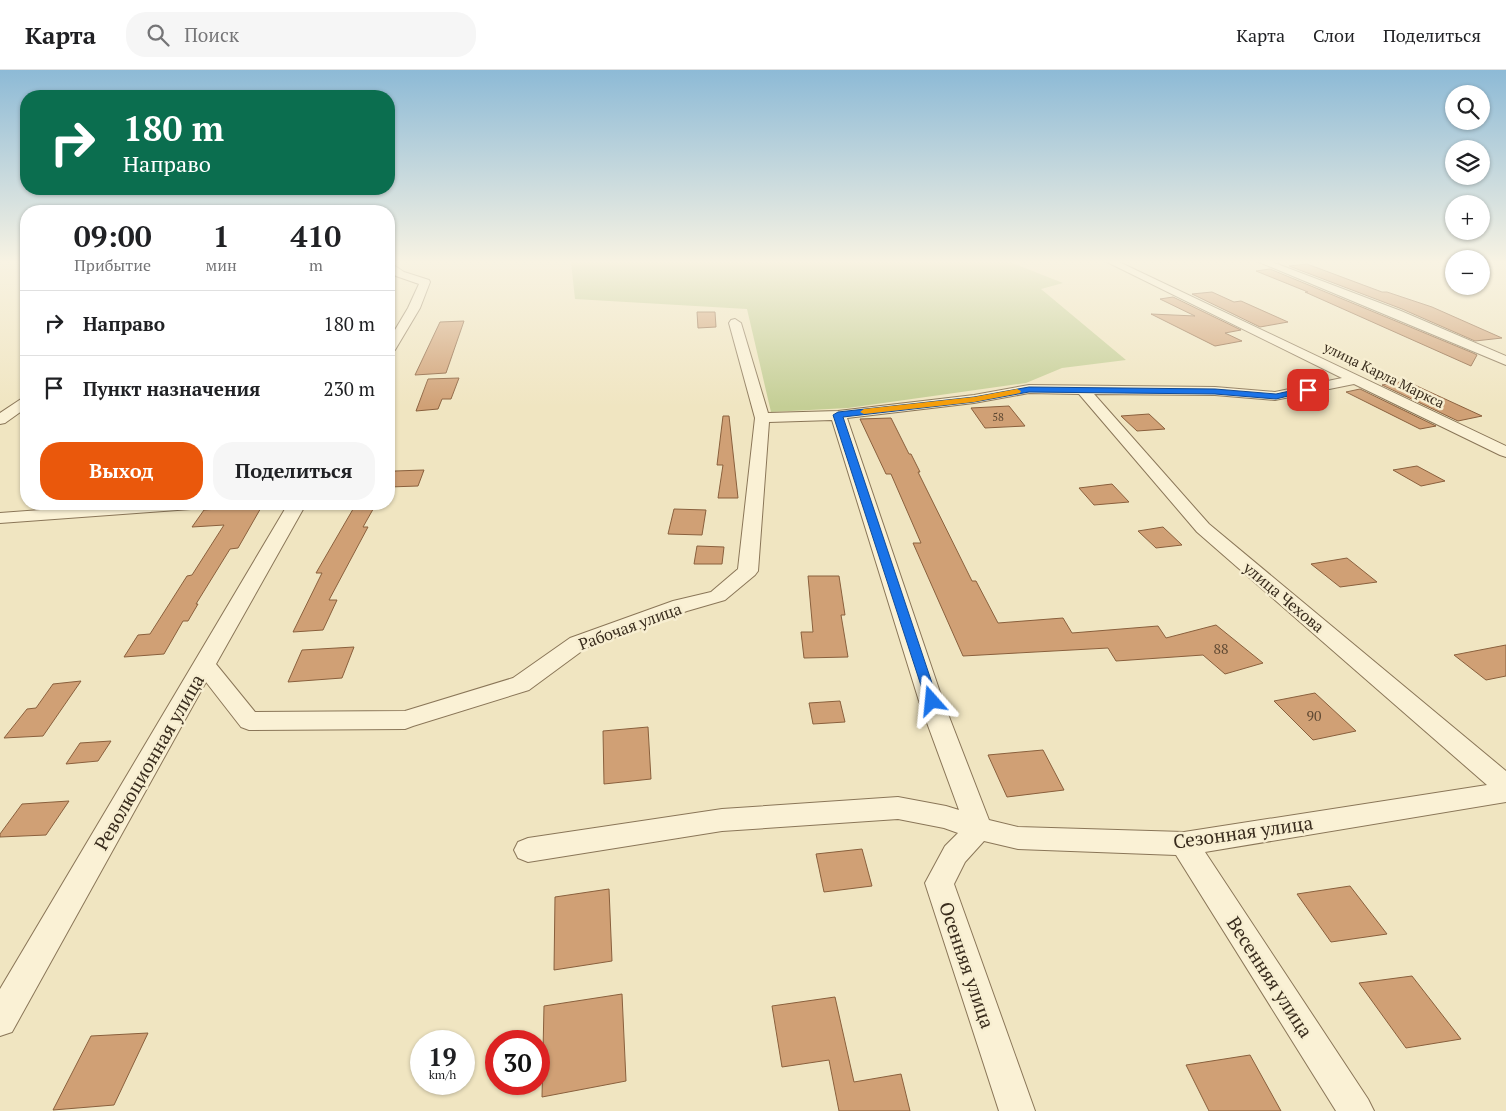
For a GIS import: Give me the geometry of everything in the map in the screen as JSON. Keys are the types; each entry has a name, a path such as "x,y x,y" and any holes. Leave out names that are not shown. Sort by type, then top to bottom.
{"street":[{"path":"395,340 412,311"},
{"name":"улица Карла Маркса","path":"1214,311 1506,452"},
{"path":"1388,311 1506,361"},
{"name":"Рабочая улица","path":"205,665 249,721 405,720 521,684 578,643 680,606 718,596 748,571 762,418 735,323"},
{"path":"762,418 838,415 974,399 1029,389 1215,391 1276,396 1357,379"},
{"name":"улица Чехова","path":"1082,389 1203,528 1506,786"},
{"path":"0,420 20,406"},
{"path":"838,415 932,701 979,829"},
{"path":"0,518 109,510"},
{"name":"Революционная улица","path":"0,1020 294,510"},
{"name":"Сезонная улица","path":"528,850 722,820 898,808 946,817 979,829 1018,838 1184,844 1506,792"},
{"name":"Осенняя улица","path":"979,829 955,854 939,883 1017,1111"},
{"name":"Весенняя улица","path":"1184,844 1356,1111"}],"green space":[{"path":"747,311 1067,311 1126,360 1062,368 1026,383 848,408 771,412"}],"building":[{"path":"1184,311 1201,311 1241,330 1225,333 1242,341 1215,346 1151,314 1195,316"},
{"path":"1226,311 1262,311 1288,322 1260,327"},
{"path":"1347,311 1370,311 1477,355 1471,366"},
{"path":"1406,311 1440,311 1502,338 1475,341"},
{"path":"697,312 715,312 716,327 698,328"},
{"path":"464,321 446,373 415,375 440,322"},
{"path":"459,378 451,399 442,399 438,409 416,411 428,379"},
{"path":"1406,381 1482,416 1458,421 1382,385"},
{"path":"1360,389 1436,426 1420,429 1346,392"},
{"path":"1009,406 1025,426 985,428 971,408"},
{"path":"1149,414 1165,429 1137,431 1121,416"},
{"path":"723,416 729,416 738,498 718,498 723,465 717,465"},
{"path":"891,418 920,472 918,472 972,581 976,581 998,623 1063,618 1072,633 1158,626 1166,638 1216,625 1263,663 1225,674 1203,655 1116,661 1108,648 963,656 913,543 921,543 891,474 886,474 860,419"},
{"path":"1417,466 1445,481 1421,486 1393,470"},
{"path":"424,470 418,486 395,487 395,471"},
{"path":"1112,484 1129,502 1094,505 1079,488"},
{"path":"674,509 706,510 702,535 668,534"},
{"path":"204,510 260,510 238,548 230,549 196,604 198,604 188,621 183,621 164,654 124,657 138,635 150,634 187,576 192,575 224,525 192,527"},
{"path":"353,510 373,510 363,527 368,527 329,600 337,600 323,630 293,632 322,573 316,573"},
{"path":"1163,527 1182,545 1156,548 1138,531"},
{"path":"697,546 724,547 722,564 694,564"},
{"path":"1347,558 1377,582 1340,587 1311,564"},
{"path":"808,576 839,576 845,615 841,615 848,657 804,658 801,632 813,632"},
{"path":"1506,645 1506,676 1486,680 1454,655"},
{"path":"354,647 342,678 288,682 302,650"},
{"path":"81,681 43,736 4,738 27,709 36,708 53,684"},
{"path":"1315,693 1356,731 1313,740 1274,701"},
{"path":"840,701 845,722 813,724 809,703"},
{"path":"648,727 651,779 604,784 603,731"},
{"path":"111,741 98,761 66,764 80,743"},
{"path":"1043,750 1064,790 1007,797 988,755"},
{"path":"69,801 46,835 0,837 0,834 22,804"},
{"path":"862,849 872,886 824,892 816,854"},
{"path":"1350,886 1387,934 1331,942 1297,894"},
{"path":"609,889 612,961 554,970 555,897"},
{"path":"1412,976 1461,1039 1406,1048 1359,983"},
{"path":"622,994 626,1081 542,1097 542,1095 550,1095 550,1030 543,1030 544,1006"},
{"path":"835,997 854,1082 901,1074 910,1111 839,1111 829,1060 782,1067 772,1006"},
{"path":"148,1033 114,1105 53,1110 91,1036"},
{"path":"1250,1055 1281,1111 1209,1111 1186,1065"}],"slow traffic":[{"path":"864,412 974,399 1017,391"}],"route":[{"path":"932,701 838,415 974,399 1029,389 1215,391 1276,396 1308,390"}]}
